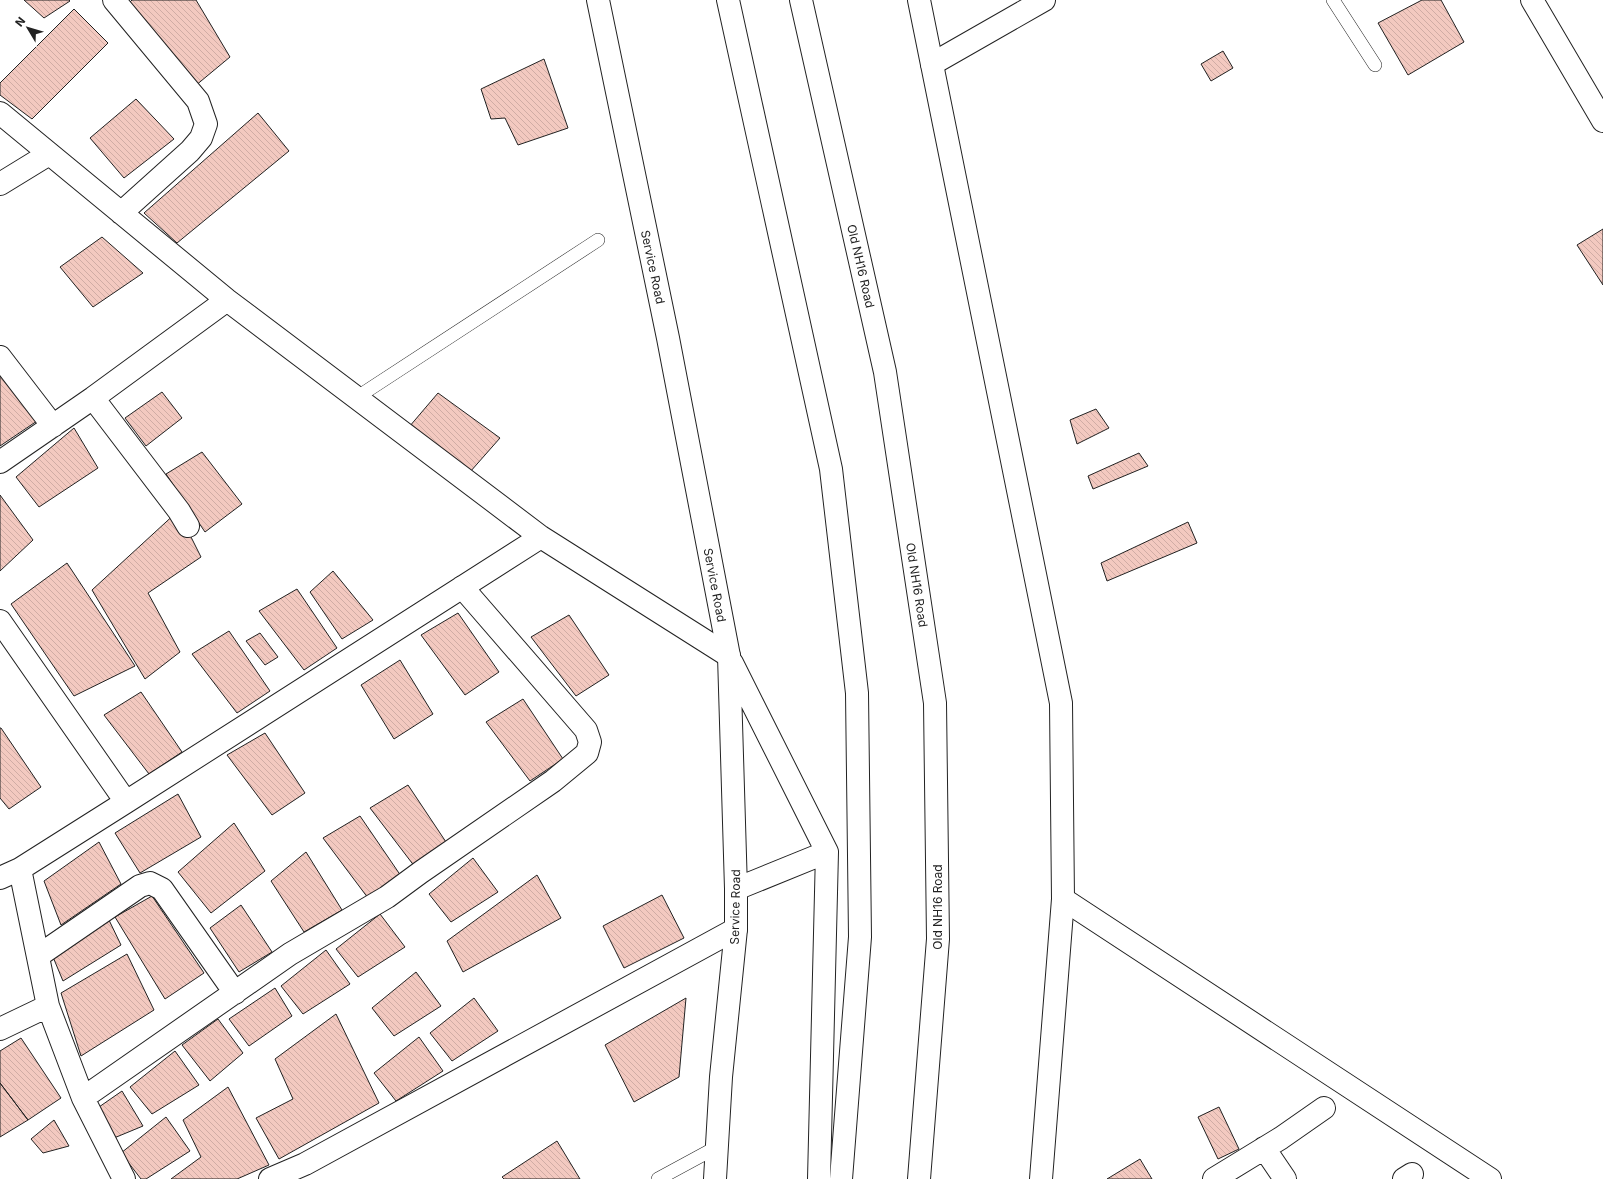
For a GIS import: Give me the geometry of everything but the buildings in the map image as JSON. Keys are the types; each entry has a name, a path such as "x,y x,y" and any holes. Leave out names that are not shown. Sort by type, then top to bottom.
{"street":[{"path":"114,0 198,101 206,124 201,138 190,151 121,213"},
{"name":"Service Road","path":"598,0 668,338 729,656 736,929 721,1077 715,1179"},
{"path":"728,0 831,469 856,693 860,937 841,1179"},
{"name":"Old NH16 Road","path":"801,0 885,372 935,703 938,939 919,1179"},
{"path":"919,0 1061,703 1063,899 1041,1179"},
{"path":"932,64 1044,0"},
{"path":"1532,0 1603,121"},
{"path":"0,113 227,300 541,537 729,656 827,852 819,1179"},
{"path":"0,184 49,154"},
{"path":"0,462 93,398 227,300"},
{"path":"0,357 53,426"},
{"path":"93,398 179,511 188,526"},
{"path":"0,878 20,869 541,537"},
{"path":"83,1098 290,954 387,897 420,872 553,781 587,753 590,742 586,730 462,587"},
{"path":"0,620 126,802"},
{"path":"736,889 827,852"},
{"path":"20,869 48,1006 83,1098 124,1179"},
{"path":"38,956 140,886 150,883 162,889 235,993"},
{"path":"1063,899 1490,1179"},
{"path":"270,1179 304,1164 736,929"},
{"path":"0,1029 48,1006"},
{"path":"1214,1179 1281,1138 1324,1108"},
{"path":"1264,1148 1285,1179"}],"lane":[{"path":"1334,0 1375,65"},
{"path":"356,398 598,240"},
{"path":"658,1179 718,1147"}]}
